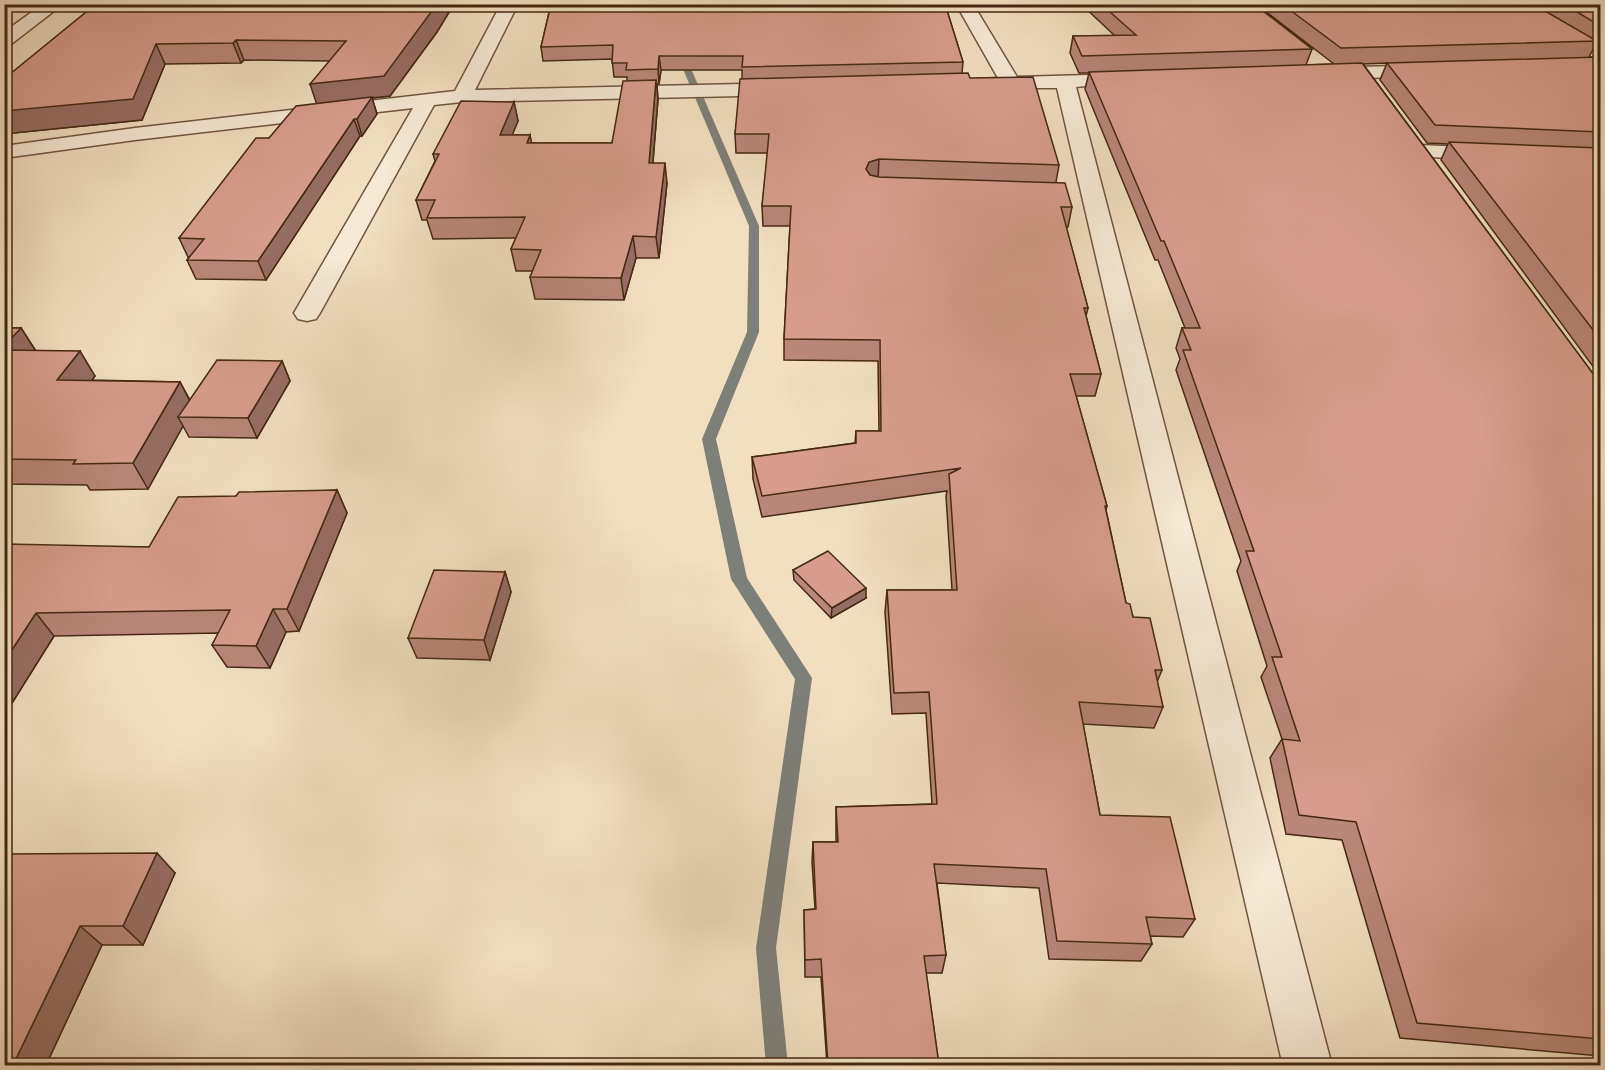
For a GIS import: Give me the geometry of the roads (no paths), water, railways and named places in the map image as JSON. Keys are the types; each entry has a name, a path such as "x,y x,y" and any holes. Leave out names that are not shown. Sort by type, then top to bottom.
{"street":[{"path":"4,41 55,4"},
{"path":"462,96 510,4"},
{"path":"964,4 1011,83"},
{"path":"1511,4 1600,56"},
{"path":"1577,66 1600,65"},
{"path":"1311,67 1331,74 1446,70"},
{"path":"1363,73 1382,99"},
{"path":"953,85 1111,80"},
{"path":"1065,81 1081,195 1308,1065"},
{"path":"4,152 135,134 462,96 802,88"},
{"path":"307,313 427,100"},
{"path":"1420,152 1510,154"}],"waterway":[{"path":"685,52 682,57 754,226 753,332 709,439 739,579 804,678 766,948 777,1066"}]}
